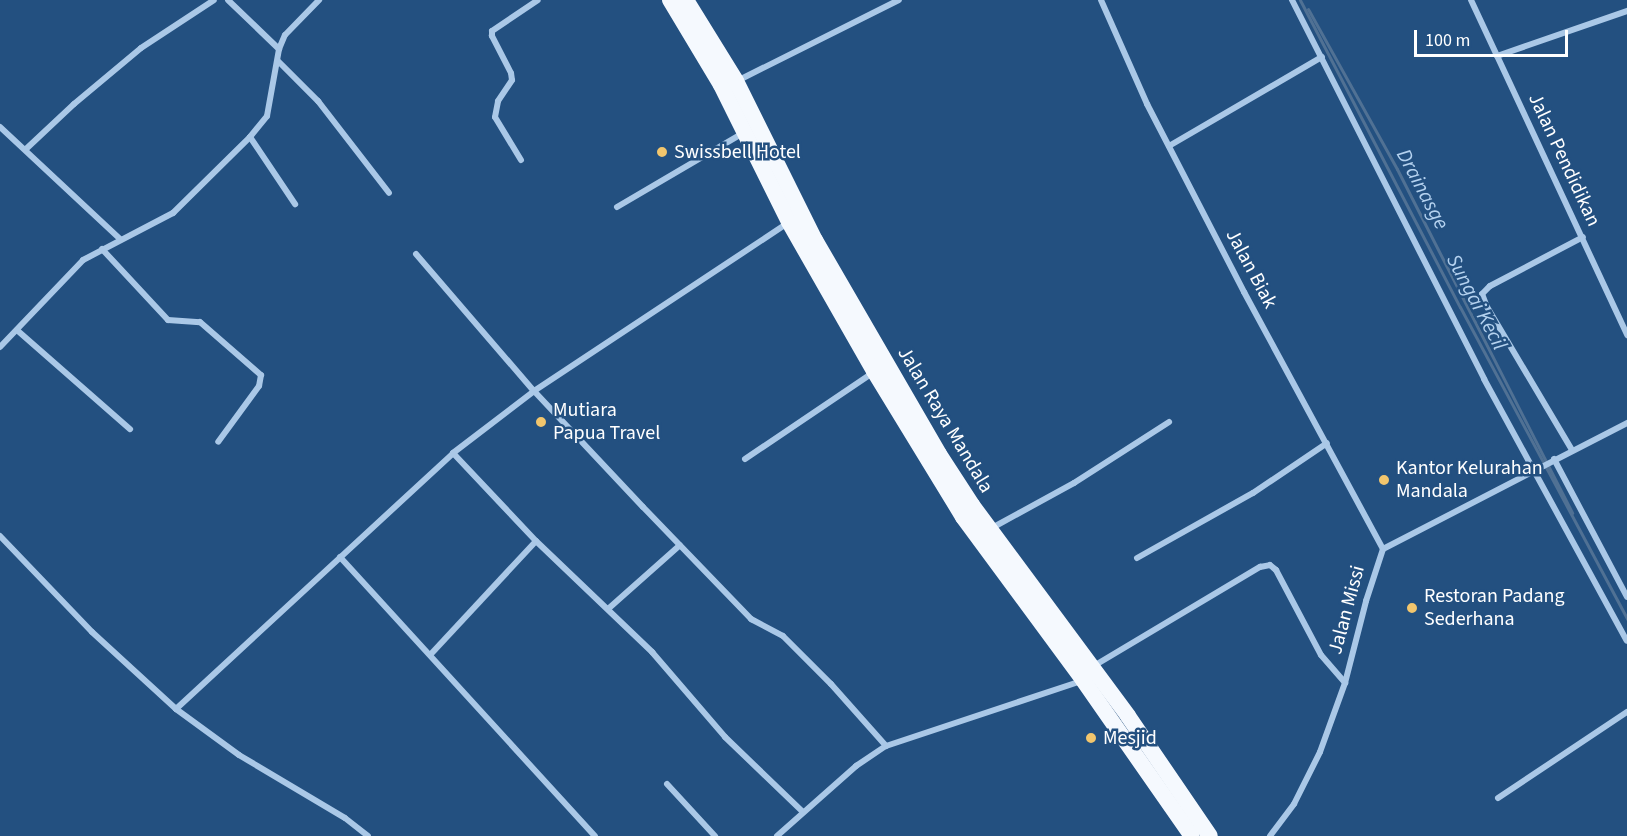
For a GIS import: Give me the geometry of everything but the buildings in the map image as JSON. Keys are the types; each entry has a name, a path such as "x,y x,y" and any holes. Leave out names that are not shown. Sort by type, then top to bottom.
{"highway":[{"name":"Jalan Raya Mandala","path":"670,0 746,131 789,222 880,367 1087,674 1192,836"},
{"name":"Jalan Raya Mandala","path":"686,0 736,81 880,367 963,517 1087,674 1209,836"}],"street":[{"path":"26,149 74,104 141,48 214,0"},
{"path":"228,0 279,49"},
{"path":"0,348 18,331 68,273 102,249 173,213 250,137 267,116 279,49 288,31 319,0"},
{"path":"522,160 495,117 498,101 512,80 492,32 538,0"},
{"path":"736,81 899,0"},
{"name":"Jalan Biak","path":"1101,0 1147,104 1244,292 1328,443 1383,549"},
{"path":"1292,0 1479,370 1535,468 1627,641"},
{"name":"Jalan Pendidikan","path":"1471,0 1627,335"},
{"path":"1497,56 1627,11"},
{"path":"1169,146 1322,57"},
{"path":"278,61 318,101 389,193"},
{"path":"0,127 120,239"},
{"path":"617,207 746,131"},
{"path":"250,137 295,204"},
{"path":"176,709 453,453 534,392 789,222"},
{"path":"1572,450 1487,308 1482,294 1490,286 1583,237"},
{"path":"102,249 168,320 200,322 261,375 259,386 218,442"},
{"path":"416,254 534,392 751,620 783,636 831,684 886,746"},
{"path":"18,331 130,429"},
{"path":"745,459 880,367"},
{"path":"989,529 1074,483 1169,422"},
{"path":"1627,423 1551,460 1627,597"},
{"path":"1137,558 1252,493 1328,443"},
{"path":"453,453 536,541 652,652 725,737 802,812"},
{"name":"Jalan Missi","path":"1270,836 1302,792 1320,752 1345,683 1366,602 1383,549 1551,460"},
{"path":"0,536 92,632 176,709 239,755 345,818 368,836"},
{"path":"431,654 536,541"},
{"path":"608,609 680,545"},
{"path":"340,556 595,836"},
{"path":"777,836 856,766 886,746 1087,674 1260,567 1270,565 1276,570 1321,655 1345,683"},
{"path":"1498,798 1627,712"},
{"path":"667,784 715,836"}],"waterway":[{"name":"Sungai Kecil","path":"1300,0 1460,307 1627,619"},
{"name":"Drainasge","path":"1308,9 1397,169 1572,513"}],"place":[{"name":"Swissbell Hotel","path":"662,152"},
{"name":"Mutiara Papua Travel","path":"541,422"},
{"name":"Kantor Kelurahan Mandala","path":"1384,480"},
{"name":"Restoran Padang Sederhana","path":"1412,608"},
{"name":"Mesjid","path":"1091,738"}]}
